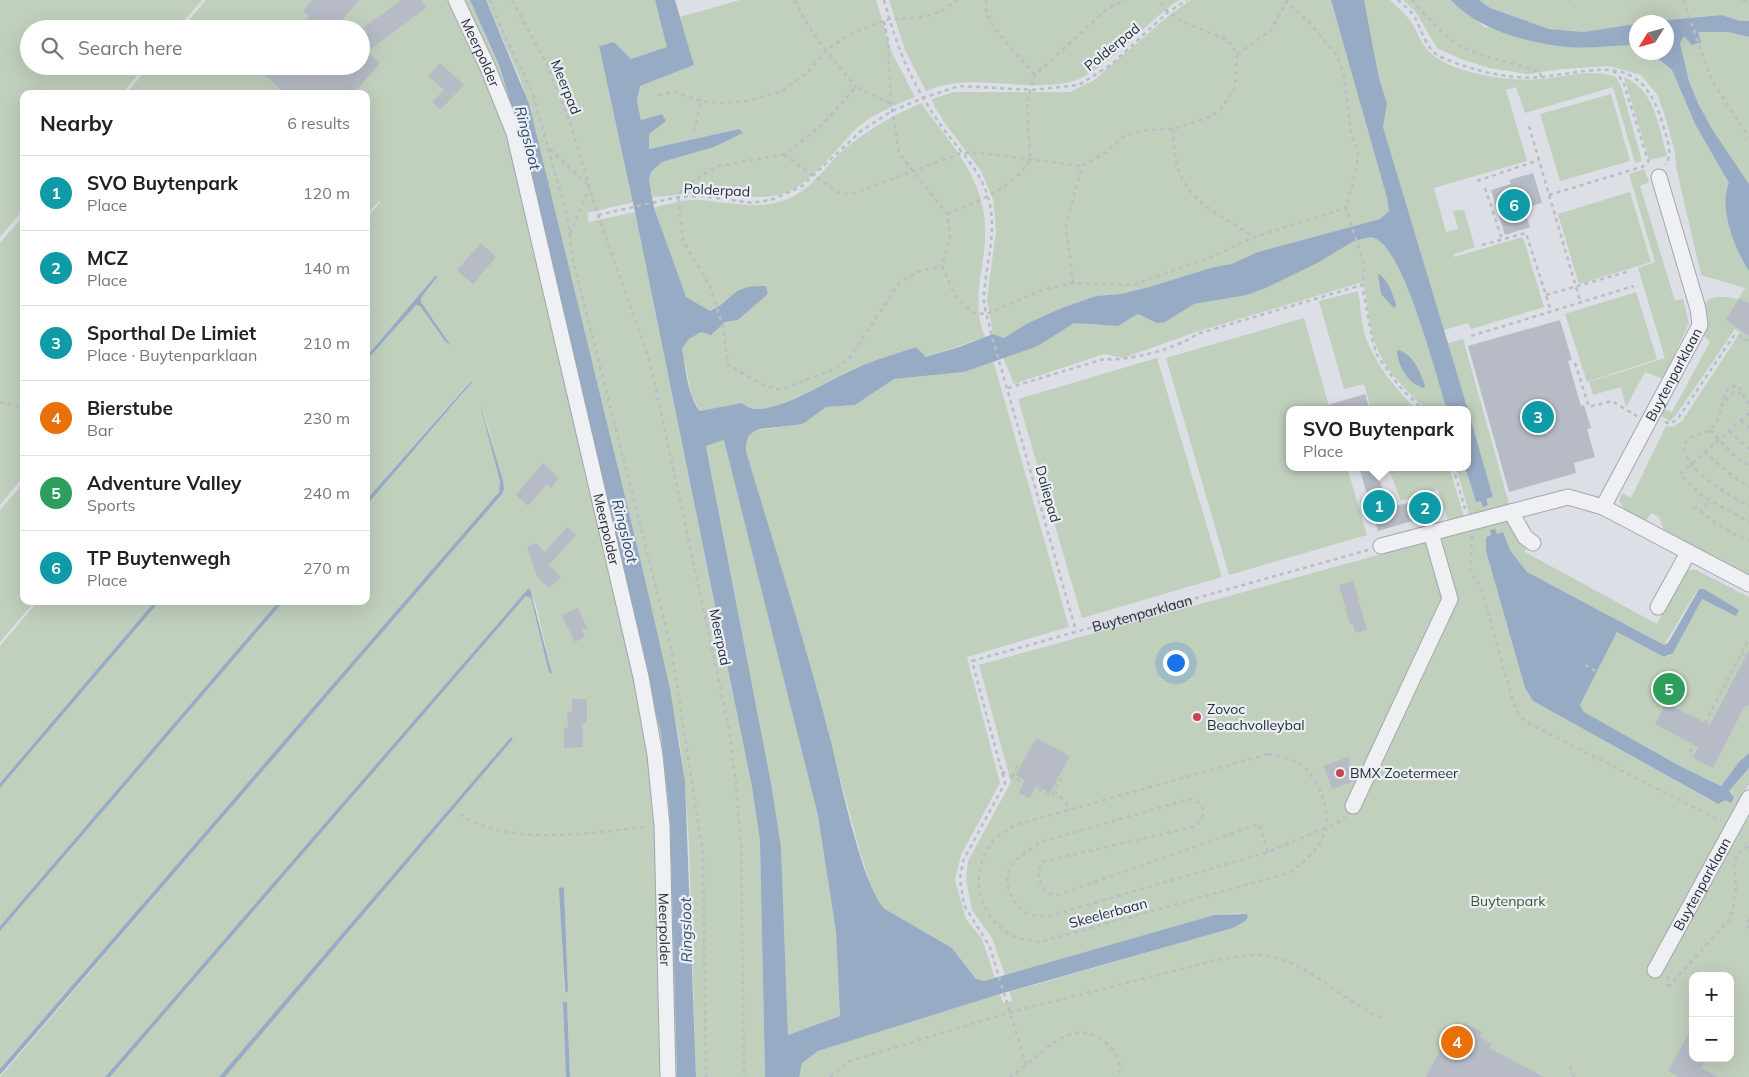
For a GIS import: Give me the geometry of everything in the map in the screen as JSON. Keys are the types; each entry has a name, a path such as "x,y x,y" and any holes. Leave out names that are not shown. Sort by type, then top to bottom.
{"street":[{"name":"Meerpolder","path":"456,0 488,68 514,134 641,677 655,755 662,826 668,1077"},
{"name":"Buytenparklaan","path":"1603,507 1700,325 1698,309 1659,177"},
{"path":"1381,546 1568,497 1603,507 1749,584"},
{"path":"1511,512 1525,537 1533,543"},
{"path":"1353,806 1450,599 1431,533"},
{"path":"1658,608 1688,553"},
{"name":"Buytenparklaan","path":"1655,970 1749,798"}],"path":[{"path":"490,0 502,30 532,91 568,219 572,256 671,647 702,854 706,1077"},
{"name":"Meerpad","path":"512,0 547,65 571,126 598,214 650,362 729,728 741,847 744,1077"},
{"path":"795,0 800,11 827,50 856,87 891,103"},
{"path":"884,0 893,36 907,70 923,98"},
{"path":"658,95 674,92 701,101 748,101 782,91 808,72 827,50 850,34 889,19 924,17 943,10 957,0"},
{"path":"986,0 986,13 994,28 1035,75"},
{"path":"948,214 988,197 1015,178 1030,160 1027,100 1035,75 1107,9 1126,0"},
{"path":"782,154 839,193 852,194 961,153 981,153 1082,166 1106,152 1124,136 1147,130 1173,129 1210,117 1221,109 1235,88 1237,54 1225,39 1181,21 1168,12 1158,0"},
{"name":"Polderpad","path":"598,214 678,197 704,196 752,203 767,201 793,192 814,176 862,130 892,111 959,86 1031,90 1079,85 1112,64 1168,12 1187,0"},
{"path":"1398,0 1413,15 1437,56 1481,70 1516,76 1541,77 1590,70 1613,71 1630,74 1641,80 1651,91 1658,106 1669,145 1670,158 1659,177 1648,165 1624,84 1613,71"},
{"path":"1412,0 1446,35 1465,49 1540,72 1541,77"},
{"path":"1742,0 1749,1"},
{"path":"1683,1 1712,81 1749,137"},
{"path":"1237,54 1270,31 1287,2 1307,20 1337,55 1344,76 1351,133 1358,152 1356,170 1346,208 1365,267 1362,285 1366,311 1377,354 1398,385 1419,406"},
{"path":"884,21 888,40 891,103 899,152 948,214 950,236 942,266 955,295 974,313 987,314 1042,290 1073,283 1133,285 1216,255 1254,236 1346,208"},
{"path":"300,90 313,75"},
{"path":"856,87 821,126 782,154 718,166 684,186 678,197 683,241 710,286 722,327 728,365 763,385 781,390 805,382 842,364 872,326 899,283 920,271 942,266"},
{"name":"Daliepad","path":"923,98 979,176 988,197 993,231 984,297 990,329 1076,631"},
{"path":"694,131 701,101"},
{"path":"1529,126 1580,301"},
{"path":"1173,129 1176,160 1186,185 1195,196 1254,236"},
{"path":"548,148 590,186 569,235"},
{"path":"1477,182 1539,160"},
{"path":"1550,195 1648,165"},
{"path":"1073,283 1066,226 1082,166"},
{"path":"1485,188 1502,239"},
{"path":"1482,245 1526,233 1551,311"},
{"path":"1546,295 1630,270"},
{"path":"1007,388 1104,359 1117,361 1187,342 1196,334 1362,285"},
{"path":"1471,336 1634,286"},
{"path":"1575,363 1589,406 1612,400 1650,420 1671,424 1679,417 1735,334 1749,341"},
{"path":"1749,404 1742,395 1740,388 1733,385 1726,392 1710,430 1689,439 1685,443 1686,456 1716,488 1749,506"},
{"path":"1724,400 1736,392 1742,395"},
{"path":"0,402 20,407"},
{"path":"1749,413 1680,474 1701,495 1749,522"},
{"path":"1741,421 1749,428"},
{"path":"1710,430 1737,458 1749,466"},
{"path":"1729,431 1749,449"},
{"path":"1704,452 1749,487"},
{"path":"1455,471 1472,531 1470,572 1481,587 1513,702 1520,716 1532,725 1732,827"},
{"path":"1700,513 1710,500"},
{"path":"1693,507 1731,533 1749,540"},
{"name":"Buytenparklaan","path":"1026,1065 999,971 987,938 970,917 964,905 960,878 963,861 1005,783 972,660 1381,546"},
{"path":"1690,752 1749,639"},
{"path":"1742,654 1749,658 1746,666"},
{"path":"1585,665 1597,672"},
{"path":"1054,791 1066,802 1068,810 1268,754 1298,763 1317,782 1328,809 1327,827"},
{"path":"1012,777 1020,763"},
{"path":"1002,772 1052,796 1062,777"},
{"path":"1268,852 1260,824 1058,895 1047,893 1040,884 1037,876 1041,862 1193,828 1202,822 1204,813 1202,805 1197,800 1189,799 1041,842 1025,853 1010,869 1006,884 1014,902 1028,914 1046,917 1268,852 1327,827 1347,816 1353,806"},
{"name":"Skeelerbaan","path":"1068,810 1015,825 994,840 980,865 977,883 981,900 996,922 1014,936 1040,942 1289,873 1311,858 1327,827"},
{"path":"460,814 474,824 494,830 554,835 662,826"},
{"path":"1668,988 1732,918 1736,888 1734,863 1737,856 1749,846"},
{"path":"1749,918 1747,926 1749,928"},
{"path":"830,1077 850,1061 1010,1012 1218,960 1261,955 1277,958 1298,968 1367,1012 1382,1018"},
{"path":"1008,1077 1026,1065 1048,1045 1062,1037 1074,1034 1085,1034 1100,1038 1117,1054 1120,1062 1119,1077"},
{"path":"1570,1066 1574,1077"}],"green space":[{"path":"0,0 202,0 185,20 20,20 20,75 138,75 125,90 20,90 20,214 0,237"},
{"path":"206,0 470,0 499,65 526,152 563,323 661,734 670,817 677,1077 570,1077 567,1002 563,1002 566,1077 225,1077 513,739 219,1077 110,1077 526,596 531,598 552,674 536,605 529,589 105,1077 0,1077 504,489 481,401 500,481 499,492 0,1069 0,931 281,605 370,605 370,501 472,382 470,381 370,495 370,357 416,305 420,306 445,341 450,345 421,302 421,298 437,277 436,275 370,352 370,214 380,202 370,211 370,90 129,90 142,75 370,75 370,20 189,20","holes":["560,887 564,889 568,991 564,993"]},
{"name":"Buytenpark","path":"486,0 655,0 668,47 664,50 631,59 614,42 599,46 633,202 587,213 589,222 635,212 752,787 760,841 765,1076 802,1063 818,1051 1000,994 1003,1003 1012,1001 1010,992 1233,928 1241,913 1214,915 1005,975 992,938 972,910 966,880 968,861 1011,782 979,665 1509,519 1527,545 1525,552 1657,624 1685,570 1696,570 1749,597 1749,753 1739,762 1721,786 1678,765 1584,712 1580,705 1617,632 1664,657 1669,656 1698,601 1706,600 1698,589 1664,645 1527,572 1510,550 1503,532 1497,534 1490,530 1491,535 1486,537 1486,551 1525,688 1533,701 1717,804 1749,768 1749,784 1730,818 1744,825 1749,817 1749,1077 696,1077 689,845 685,781 679,738 641,562 521,81"},
{"path":"740,0 876,0 892,53 915,97 885,110 864,122 810,177 792,190 782,194 751,197 703,193 653,197 649,179 651,172 662,162 714,147 742,133 738,129 649,149 649,134 662,114 641,120 637,101 640,86 694,65 680,17"},
{"path":"889,0 1179,0 1111,58 1083,77 1070,82 1052,85 961,83 944,85 926,91 905,50"},
{"path":"1191,0 1331,0 1387,198 1389,211 1380,219 1258,252 1231,264 1214,267 1121,294 1096,296 1064,307 1028,323 1004,338 993,334 987,299 996,231 993,199 981,171 947,126 935,108 932,99 954,92 1070,92 1093,81 1173,12"},
{"path":"1364,0 1390,0 1409,19 1423,44 1430,52 1456,68 1500,78 1529,80 1588,73 1607,74 1616,77 1621,86 1642,161 1635,163 1613,87 1525,113 1516,87 1506,90 1527,161 1434,188 1446,232 1458,229 1453,211 1464,210 1475,247 1454,254 1454,257 1523,237 1544,307 1471,329 1468,323 1444,330 1383,127 1387,104 1379,78"},
{"path":"1403,0 1451,0 1485,27 1611,45 1629,45 1629,60 1660,60 1672,70 1695,124 1730,183 1726,191 1744,263 1749,271 1749,577 1665,534 1659,517 1651,513 1645,522 1625,511 1619,501 1622,493 1631,498 1666,426 1673,427 1682,421 1740,333 1735,329 1676,415 1670,421 1661,416 1664,409 1672,412 1710,342 1702,334 1706,302 1717,297 1738,299 1745,288 1701,275 1676,167 1675,152 1657,94 1641,75 1609,66 1562,69 1528,74 1489,68 1461,59 1437,48 1415,11"},
{"path":"1479,0 1749,0 1749,21 1740,21 1721,15 1674,19 1674,15 1629,15 1629,26 1609,30 1583,32 1549,29 1490,8"},
{"path":"1697,32 1728,32 1749,37 1749,184 1712,129 1689,81 1680,42 1684,36 1701,41"},
{"path":"1624,77 1635,83 1649,100 1658,122 1667,156 1649,160"},
{"path":"1611,94 1630,161 1560,181 1540,114"},
{"path":"921,103 963,161 979,192 983,209 985,242 978,295 980,322 985,337 926,357 915,347 870,362 776,406 755,409 741,403 700,411 691,394 682,348 689,339 701,332 711,334 725,322 738,320 768,294 766,286 710,311 686,298 654,208 693,200 760,205 784,200 796,195 808,186 840,153 858,138 889,119"},
{"path":"1644,169 1649,182 1640,186 1675,301 1683,299 1689,323 1663,379 1645,372 1626,407 1621,387 1593,395 1589,382 1665,358 1638,268 1655,262 1629,174"},
{"path":"1630,192 1651,262 1579,284 1558,214"},
{"path":"20,220 20,481 0,505 0,243"},
{"path":"1365,238 1373,238 1380,241 1391,253 1402,272 1421,320 1446,406 1422,406 1385,364 1373,338 1363,282 1193,333 1123,358 1104,354 1014,384 1003,357 1038,346 1074,323 1087,322 1095,325 1124,323 1138,314 1149,319 1194,304 1247,295 1266,288 1352,242"},
{"path":"1358,291 1363,329 1371,351 1389,378 1413,406 1370,406 1364,384 1344,389 1319,301"},
{"path":"1636,292 1657,359 1587,382 1565,314"},
{"path":"1304,318 1329,406 1286,406 1286,471 1348,471 1367,535 1229,575 1166,358"},
{"path":"1463,339 1510,507 1470,517 1457,471 1466,471 1476,502 1493,497 1471,422 1471,406 1466,406 1448,343"},
{"path":"1157,358 1222,577 1082,618 1018,399"},
{"path":"993,360 1069,627 967,657 1000,783 961,855 955,880 966,919 982,939 995,978 984,981 976,979 952,948 885,909 874,895 860,852 829,737 746,451 746,440 754,431 796,425 826,407 855,405 894,379 964,372"},
{"path":"725,440 818,816 836,932 840,1016 788,1035 781,847 771,783 706,445"},
{"path":"1390,471 1450,471 1464,516 1448,521 1438,490 1401,501"},
{"path":"20,487 20,605 32,605 0,642 0,510"},
{"path":"35,605 152,605 0,783 0,646"},
{"path":"157,605 276,605 0,926 0,788"}],"water":[{"name":"Ringsloot","path":"470,0 486,0 529,104 641,562 670,689 685,781 696,1077 677,1077 670,817 661,734 563,323 526,152 499,65"},
{"path":"655,0 675,0 694,65 640,86 637,101 641,120 662,114 666,121 649,134 649,149 739,129 743,133 714,147 662,162 651,172 649,179 654,208 686,297 710,311 725,302 739,290 754,286 766,286 768,294 738,320 725,322 711,335 701,332 689,339 682,348 692,397 700,411 741,403 755,409 777,406 861,366 916,347 926,357 993,334 1004,338 1028,323 1064,307 1096,296 1121,294 1149,287 1214,267 1231,264 1258,252 1380,219 1389,211 1387,198 1331,0 1364,0 1379,78 1387,104 1383,127 1467,406 1446,406 1418,316 1397,264 1385,247 1374,238 1363,238 1352,242 1319,262 1266,288 1247,295 1194,304 1165,322 1157,323 1138,314 1118,326 1074,323 1038,346 964,372 894,379 855,405 826,407 804,423 760,429 748,437 746,443 746,451 830,738 852,828 868,878 876,897 885,909 952,948 976,979 984,981 1214,915 1247,914 1248,917 1245,921 1233,928 1000,994 818,1051 802,1063 799,1077 765,1077 760,841 752,787 635,212 599,46 614,42 631,59 667,47","holes":["724,440 818,816 836,932 840,1016 788,1035 781,847 771,783 706,446"]},
{"path":"1451,0 1479,0 1490,8 1549,29 1584,32 1629,25 1629,45 1584,48 1536,42 1504,33 1476,20"},
{"path":"1722,15 1740,21 1749,21 1749,37 1728,32 1698,32 1701,42 1692,45 1684,36 1680,43 1689,81 1698,103 1712,129 1749,184 1749,271 1738,252 1727,216 1726,193 1729,183 1695,124 1672,70 1660,60 1674,60 1674,19"},
{"path":"1378,274 1385,279 1390,287 1396,305 1394,308 1381,294"},
{"path":"436,275 437,277 421,298 421,302 451,346 445,341 420,306 416,305 370,357 370,352"},
{"path":"1397,350 1412,359 1421,374 1425,385 1424,388 1413,383 1405,374 1399,362"},
{"path":"471,381 370,501 370,495"},
{"path":"479,401 503,481 504,489 502,494 0,1075 0,1069 499,492 500,481"},
{"path":"1471,420 1493,497 1486,499 1488,505 1483,507 1481,501 1476,502 1466,471 1471,471"},
{"path":"1495,529 1497,534 1503,532 1510,550 1527,572 1664,645 1668,643 1699,589 1704,589 1739,610 1736,616 1702,599 1673,653 1664,657 1617,632 1580,705 1584,712 1678,765 1721,786 1739,762 1749,753 1749,768 1729,791 1734,798 1731,803 1725,800 1718,804 1533,701 1525,688 1486,551 1486,537 1491,535 1490,530"},
{"path":"528,589 530,589 552,674 549,672 531,598 526,596 110,1077 105,1077"},
{"path":"152,605 157,605 0,788 0,783"},
{"path":"276,605 281,605 0,931 0,926"},
{"path":"511,737 513,739 225,1077 219,1077"},
{"path":"562,887 564,889 568,991 565,993 559,888"},
{"path":"563,1002 567,1002 570,1077 566,1077"}],"building":[{"path":"312,0 359,0 342,20 306,20 309,16 303,11"},
{"path":"402,0 421,0 426,8 370,50 370,23"},
{"path":"370,55 380,63 370,74"},
{"path":"440,63 464,85 440,110 432,102 444,90 428,76"},
{"path":"264,75 370,75 356,90 281,90"},
{"path":"1533,173 1542,203 1524,208 1530,227 1505,235 1491,190 1511,184 1509,180"},
{"path":"481,243 496,257 473,284 457,270"},
{"path":"1739,299 1749,303 1749,336 1726,320"},
{"path":"1560,320 1572,360 1568,361 1581,406 1584,405 1591,428 1587,429 1595,457 1574,463 1576,473 1509,492 1468,346"},
{"path":"1365,394 1369,406 1324,406"},
{"path":"543,463 559,478 551,488 547,484 528,506 516,495"},
{"path":"1360,471 1377,471 1388,508 1438,495 1443,512 1378,531"},
{"path":"567,527 576,535 549,565 561,577 549,588 537,577 527,546 536,543 545,552"},
{"path":"1353,581 1367,630 1355,633 1353,624 1350,624 1339,585"},
{"path":"578,608 587,628 582,630 585,637 575,642 561,615"},
{"path":"1749,650 1749,705 1744,707 1713,768 1693,758 1698,747 1655,724 1666,703 1710,725"},
{"path":"572,699 587,699 587,723 582,723 583,747 564,748 564,728 568,728 567,712 572,712"},
{"path":"1036,738 1070,756 1050,793 1036,786 1030,798 1019,793 1025,780 1016,775"},
{"name":"BMX Zoetermeer","path":"1348,757 1355,781 1332,789 1324,766"},
{"path":"1464,1023 1482,1032 1480,1037 1491,1044 1489,1048 1544,1077 1426,1077 1452,1028 1459,1031"},
{"path":"1689,1032 1689,1062 1704,1062 1701,1068 1718,1077 1678,1077 1668,1071"}],"place":[{"name":"TP Buytenwegh","path":"1514,205"},
{"name":"Sporthal De Limiet","path":"1538,417"},
{"name":"SVO Buytenpark","path":"1379,506"},
{"name":"MCZ","path":"1425,508"},
{"name":"Adventure Valley","path":"1669,689"},
{"name":"Zovoc Beachvolleybal","path":"1197,717"},
{"name":"BMX Zoetermeer","path":"1340,773"},
{"name":"Bierstube","path":"1457,1042"}]}
